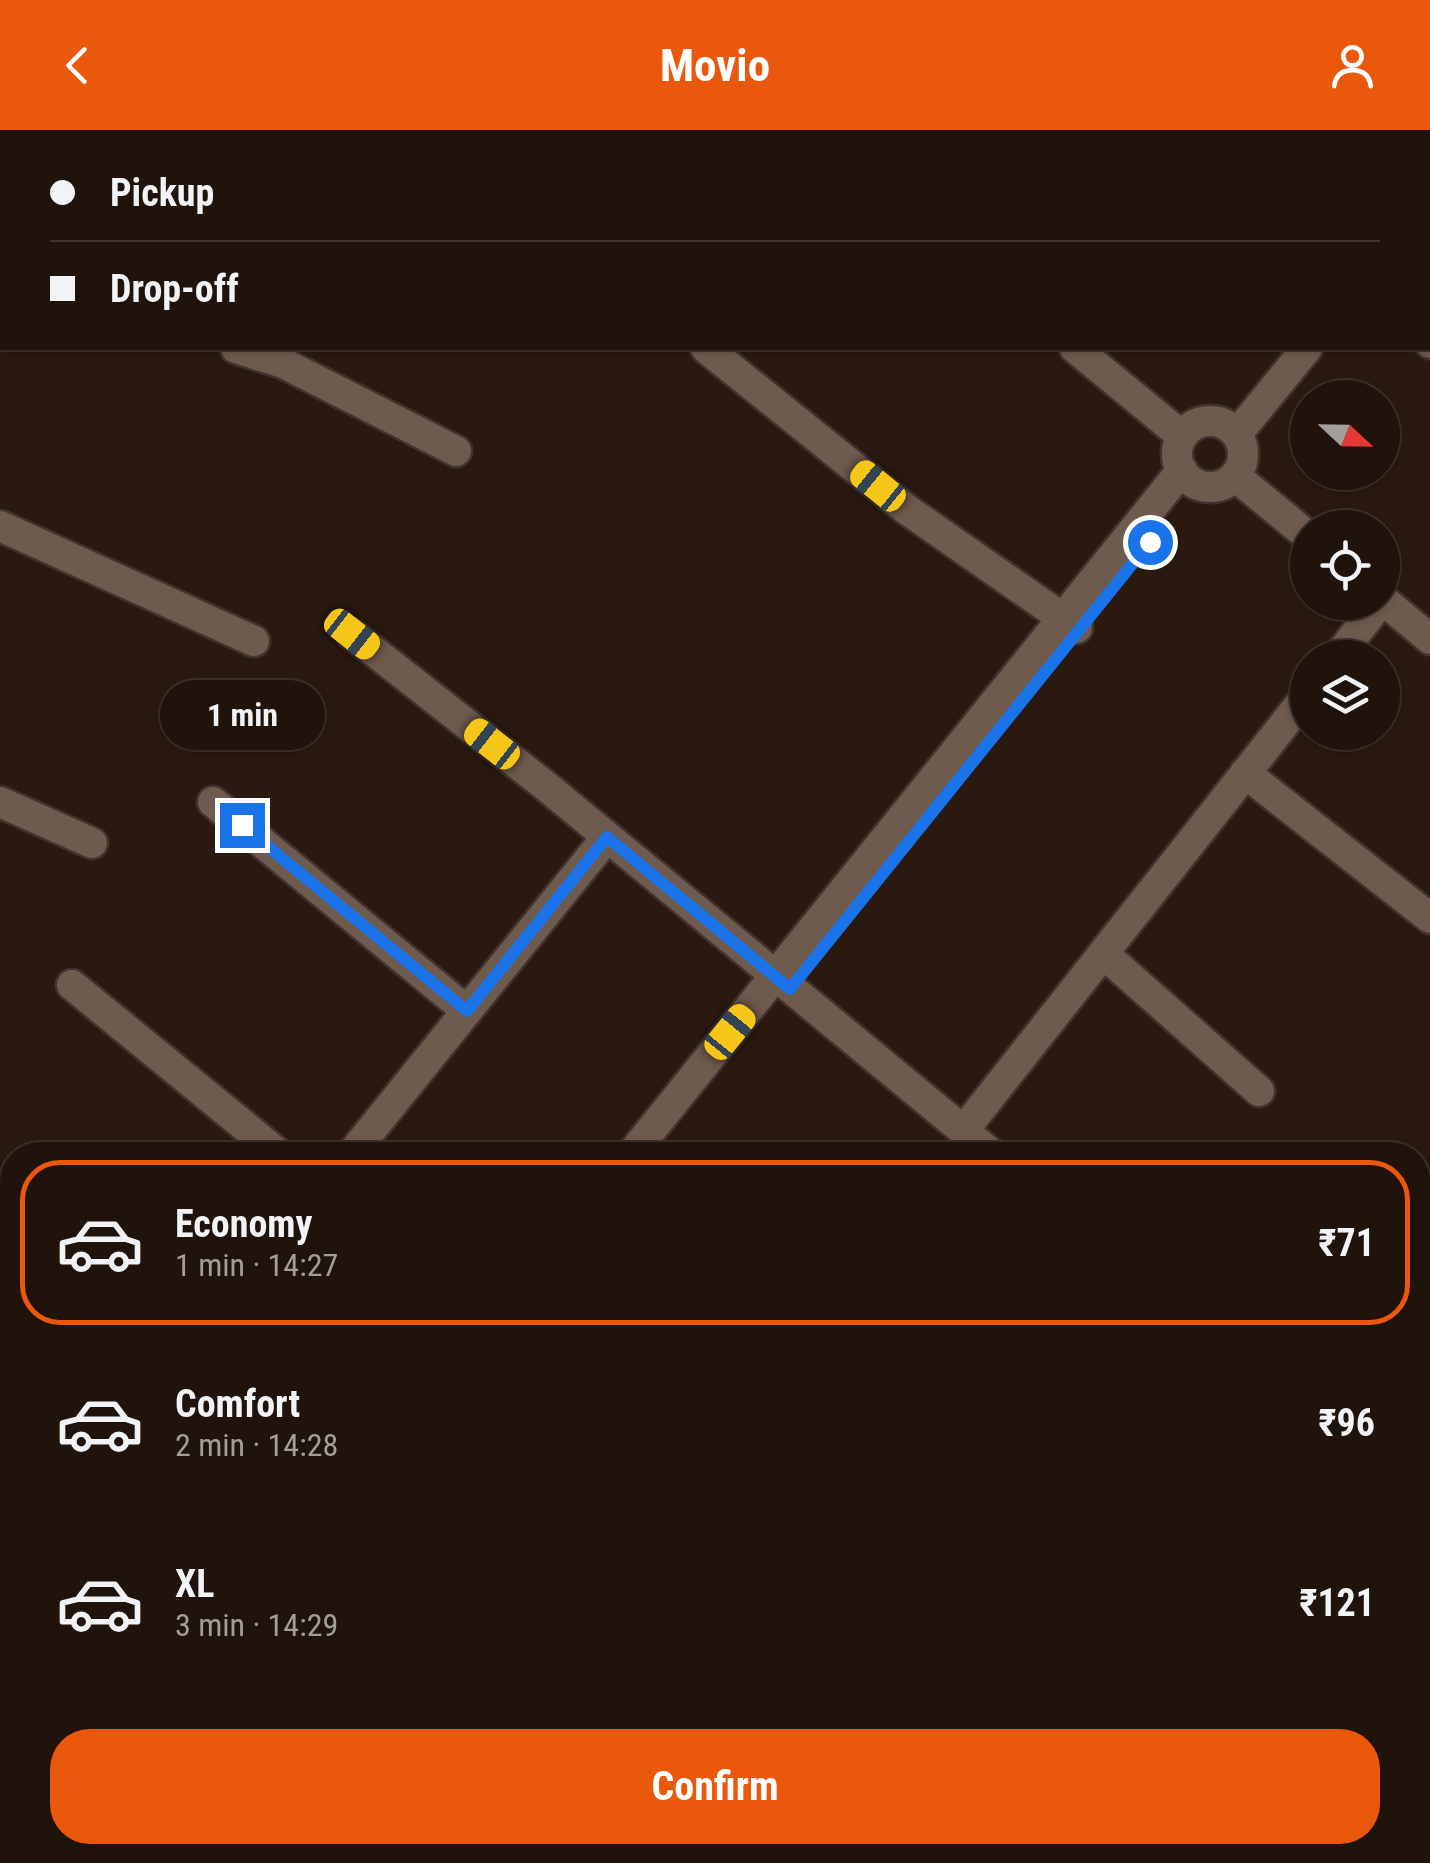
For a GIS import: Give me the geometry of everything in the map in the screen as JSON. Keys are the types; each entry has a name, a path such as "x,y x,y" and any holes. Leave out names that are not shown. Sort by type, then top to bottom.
{"street":[{"path":"250,350 286,355 456,452"},
{"path":"708,350 906,510 1071,624"},
{"path":"1077,350 1182,436"},
{"path":"1228,428 1279,350"},
{"path":"1228,428 1304,350"},
{"path":"1199,422 1228,428 1243,456 1235,476 1216,486 1189,477 1178,457 1182,436 1199,422"},
{"path":"1235,476 1290,521"},
{"path":"655,1142 1189,477"},
{"path":"0,526 254,641"},
{"path":"1400,615 1430,639"},
{"path":"1350,640 1366,620"},
{"path":"352,634 607,837 976,1142"},
{"path":"963,1131 1290,716"},
{"path":"1245,772 1430,918"},
{"path":"0,802 92,843"},
{"path":"213,802 467,1011"},
{"path":"361,1142 607,837"},
{"path":"1104,954 1259,1090"},
{"path":"72,985 264,1142"}],"route":[{"path":"242,825 467,1011 607,837 790,989 1150,542"}]}
